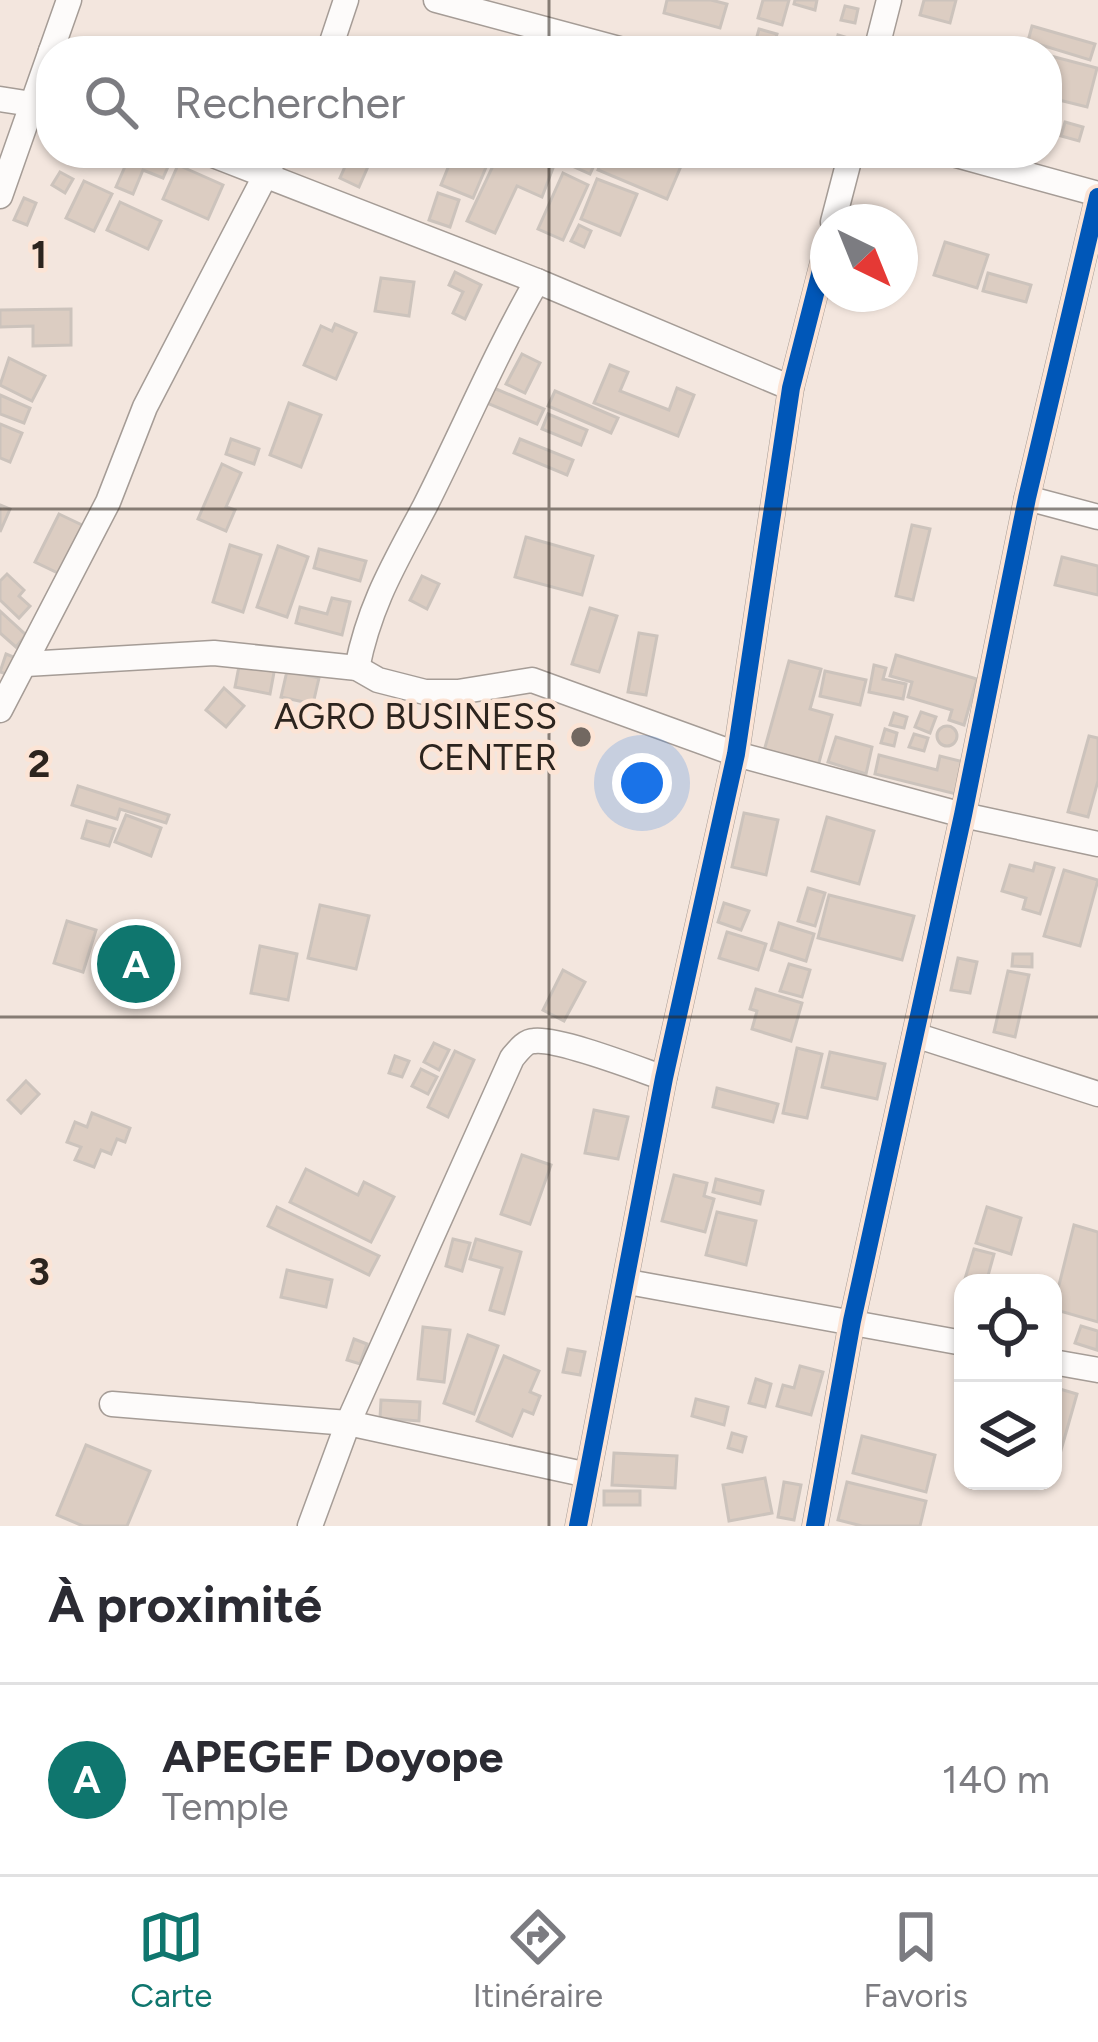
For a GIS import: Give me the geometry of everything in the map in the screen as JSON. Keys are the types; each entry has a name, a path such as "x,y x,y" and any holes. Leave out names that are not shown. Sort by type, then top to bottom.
{"street":[{"path":"56,36 69,0"},
{"path":"333,36 346,0"},
{"path":"436,0 571,36"},
{"path":"880,36 889,0"},
{"path":"0,99 36,105"},
{"path":"0,196 36,119"},
{"path":"246,168 537,281 791,388"},
{"path":"0,707 108,502 145,407 268,168"},
{"path":"838,204 847,168"},
{"path":"815,1526 852,1321 1027,498 1098,196 1001,168"},
{"path":"356,668 367,621 382,586 537,281"},
{"path":"578,1526 664,1078 736,754 791,388 810,312"},
{"path":"1027,498 1098,518"},
{"path":"26,664 214,653 356,668 378,680 425,692 458,692 532,680 736,754 963,815 1098,844"},
{"path":"915,1035 1098,1094"},
{"path":"310,1526 348,1423 474,1137 522,1046 534,1040 664,1078"},
{"path":"628,1282 954,1341"},
{"path":"1062,1364 1098,1370"},
{"path":"112,1404 348,1423 588,1475"}],"building":[{"path":"667,0 727,4 720,28 664,13"},
{"path":"763,0 789,0 782,25 758,18"},
{"path":"795,0 817,0 815,10 794,4"},
{"path":"924,0 956,0 950,23 920,15"},
{"path":"845,6 858,9 855,23 841,20"},
{"path":"1032,26 1095,44 1090,60 1062,51 1062,36 1029,36"},
{"path":"1062,59 1097,68 1087,107 1062,101"},
{"path":"1065,122 1083,127 1079,141 1062,132"},
{"path":"124,168 167,168 163,178 143,170 133,194 116,187"},
{"path":"177,168 223,185 208,219 163,199"},
{"path":"344,168 367,168 359,187 340,178"},
{"path":"448,168 486,168 473,198 441,185"},
{"path":"492,168 553,168 542,197 517,186 495,233 467,221"},
{"path":"599,168 680,168 667,199"},
{"path":"60,172 73,179 65,193 52,185"},
{"path":"563,173 588,185 563,240 538,229"},
{"path":"597,179 637,194 620,235 581,219"},
{"path":"84,181 112,194 94,231 66,218"},
{"path":"438,193 459,200 450,227 429,220"},
{"path":"24,198 36,203 27,225 14,220"},
{"path":"120,202 161,221 148,249 107,230"},
{"path":"579,225 591,231 584,247 571,241"},
{"path":"945,242 988,255 977,288 934,275"},
{"path":"455,272 481,285 465,319 453,313 463,292 449,285"},
{"path":"988,273 1031,285 1026,302 983,291"},
{"path":"381,278 414,282 409,316 375,311"},
{"path":"71,309 71,345 33,346 33,326 0,327 0,310"},
{"path":"335,324 356,333 336,379 304,365 321,326 332,331"},
{"path":"522,354 540,363 525,393 506,384"},
{"path":"9,358 45,376 32,401 0,385"},
{"path":"610,365 628,372 620,391 669,410 677,388 694,395 678,436 594,403"},
{"path":"489,386 544,409 537,424 482,401"},
{"path":"555,391 618,418 611,433 548,406"},
{"path":"0,395 30,408 24,423 0,414"},
{"path":"289,403 321,415 301,467 270,455"},
{"path":"548,414 587,430 581,445 542,429"},
{"path":"0,424 22,433 10,462 0,458"},
{"path":"231,439 259,449 254,464 226,454"},
{"path":"520,439 573,460 567,475 514,453"},
{"path":"222,464 241,473 226,507 235,510 226,531 198,519"},
{"path":"0,505 10,509 0,532"},
{"path":"59,514 84,526 60,574 35,562"},
{"path":"912,525 930,529 913,600 896,596"},
{"path":"526,537 593,556 582,595 515,577"},
{"path":"230,545 261,555 243,612 213,602"},
{"path":"278,546 308,557 287,617 257,607"},
{"path":"319,549 366,561 360,581 314,568"},
{"path":"1062,557 1098,566 1098,595 1055,585"},
{"path":"7,574 24,590 19,596 30,606 19,618 0,600 0,581"},
{"path":"422,576 439,584 427,609 410,600"},
{"path":"332,598 350,602 342,635 296,623 300,607 327,614"},
{"path":"590,608 617,616 599,672 572,664"},
{"path":"0,611 26,635 16,647 0,633"},
{"path":"639,633 657,636 646,695 628,692"},
{"path":"6,654 16,658 10,675 0,672"},
{"path":"896,655 977,679 964,725 949,720 952,710 908,697 912,682 890,676"},
{"path":"240,661 275,667 270,694 235,687"},
{"path":"789,661 821,669 810,709 832,715 818,766 764,751"},
{"path":"874,665 886,668 883,679 906,684 903,699 869,692"},
{"path":"287,671 319,678 313,704 281,697"},
{"path":"825,671 866,680 860,705 820,696"},
{"path":"224,688 244,706 226,727 206,710"},
{"path":"921,712 936,717 930,733 915,727"},
{"path":"894,713 907,717 904,728 890,725"},
{"path":"947,726 957,736 947,746 937,736"},
{"path":"885,729 897,733 894,746 881,743"},
{"path":"914,734 928,738 924,751 909,747"},
{"path":"1089,736 1098,738 1098,781 1088,817 1068,812"},
{"path":"836,737 872,747 866,774 828,762"},
{"path":"879,755 937,770 940,756 964,762 956,794 875,774"},
{"path":"78,786 169,815 166,823 120,809 117,819 72,805"},
{"path":"744,813 778,820 766,875 732,867"},
{"path":"126,815 161,828 151,856 115,842"},
{"path":"827,817 874,831 859,884 812,871"},
{"path":"87,821 115,829 109,846 82,838"},
{"path":"1035,863 1054,868 1040,914 1023,909 1026,898 1002,891 1010,865 1033,871"},
{"path":"1064,870 1098,880 1080,946 1044,936"},
{"path":"808,888 825,893 815,926 798,921"},
{"path":"829,895 914,916 902,960 818,938"},
{"path":"724,903 749,911 741,930 718,922"},
{"path":"320,905 369,916 356,969 308,958"},
{"path":"67,921 96,930 83,972 54,963"},
{"path":"779,923 814,934 806,961 771,950"},
{"path":"727,932 766,944 758,970 719,958"},
{"path":"260,946 297,954 288,1000 251,993"},
{"path":"1013,954 1032,954 1032,967 1012,966"},
{"path":"958,958 977,962 970,993 951,990"},
{"path":"789,964 810,970 802,997 780,991"},
{"path":"563,970 585,982 564,1021 543,1010"},
{"path":"1008,971 1029,975 1015,1037 994,1032"},
{"path":"756,989 802,1003 791,1041 752,1029 757,1011 750,1009"},
{"path":"434,1043 449,1050 439,1070 424,1062"},
{"path":"797,1048 822,1054 807,1118 783,1113"},
{"path":"455,1051 474,1060 448,1117 428,1107"},
{"path":"830,1052 885,1064 877,1099 822,1087"},
{"path":"395,1056 409,1061 402,1077 389,1073"},
{"path":"421,1069 437,1077 428,1094 412,1086"},
{"path":"26,1081 39,1094 21,1113 8,1100"},
{"path":"717,1088 778,1104 773,1122 713,1107"},
{"path":"594,1110 628,1117 618,1159 585,1153"},
{"path":"92,1113 130,1128 125,1142 117,1139 111,1154 101,1150 94,1167 75,1160 81,1147 67,1142 75,1122 87,1127"},
{"path":"522,1155 551,1165 530,1224 501,1214"},
{"path":"306,1169 358,1195 364,1182 394,1197 371,1242 290,1202"},
{"path":"674,1175 707,1183 704,1196 714,1199 705,1232 662,1221"},
{"path":"716,1179 763,1191 760,1204 713,1192"},
{"path":"277,1207 379,1256 369,1275 268,1226"},
{"path":"987,1207 1021,1218 1011,1254 976,1243"},
{"path":"717,1212 756,1221 746,1265 706,1255"},
{"path":"1074,1225 1098,1232 1098,1322 1062,1312 1062,1274"},
{"path":"453,1239 470,1243 462,1271 446,1266"},
{"path":"476,1239 521,1252 504,1314 490,1310 502,1268 470,1259"},
{"path":"974,1249 994,1254 988,1274 966,1274"},
{"path":"287,1270 332,1280 326,1307 281,1297"},
{"path":"1081,1326 1098,1331 1097,1350 1075,1343"},
{"path":"423,1327 450,1330 444,1382 418,1379"},
{"path":"468,1335 498,1346 474,1414 444,1403"},
{"path":"354,1339 367,1344 360,1364 347,1360"},
{"path":"568,1349 585,1352 580,1375 563,1372"},
{"path":"504,1356 539,1371 530,1392 540,1396 533,1414 523,1410 512,1436 477,1421"},
{"path":"800,1366 823,1372 811,1415 777,1406 783,1385 794,1388"},
{"path":"756,1379 771,1384 765,1407 749,1403"},
{"path":"1062,1390 1077,1394 1062,1447"},
{"path":"696,1399 728,1407 724,1425 692,1416"},
{"path":"381,1400 420,1402 419,1421 380,1418"},
{"path":"732,1433 746,1437 742,1452 728,1448"},
{"path":"862,1436 935,1455 926,1492 853,1473"},
{"path":"86,1445 150,1471 127,1526 83,1526 57,1515"},
{"path":"614,1453 677,1456 675,1488 612,1485"},
{"path":"765,1478 772,1513 729,1521 723,1485"},
{"path":"784,1482 801,1485 794,1520 778,1517"},
{"path":"847,1482 926,1501 920,1526 862,1526 838,1520"},
{"path":"604,1491 640,1491 640,1505 604,1505"}],"cycle path":[{"path":"815,1526 852,1321 1027,498 1098,197"},
{"path":"578,1526 664,1078 736,754 791,388 810,312"}],"place":[{"name":"AGRO BUSINESS CENTER","path":"581,737"},
{"name":"APEGEF Doyope","path":"136,964"}]}
